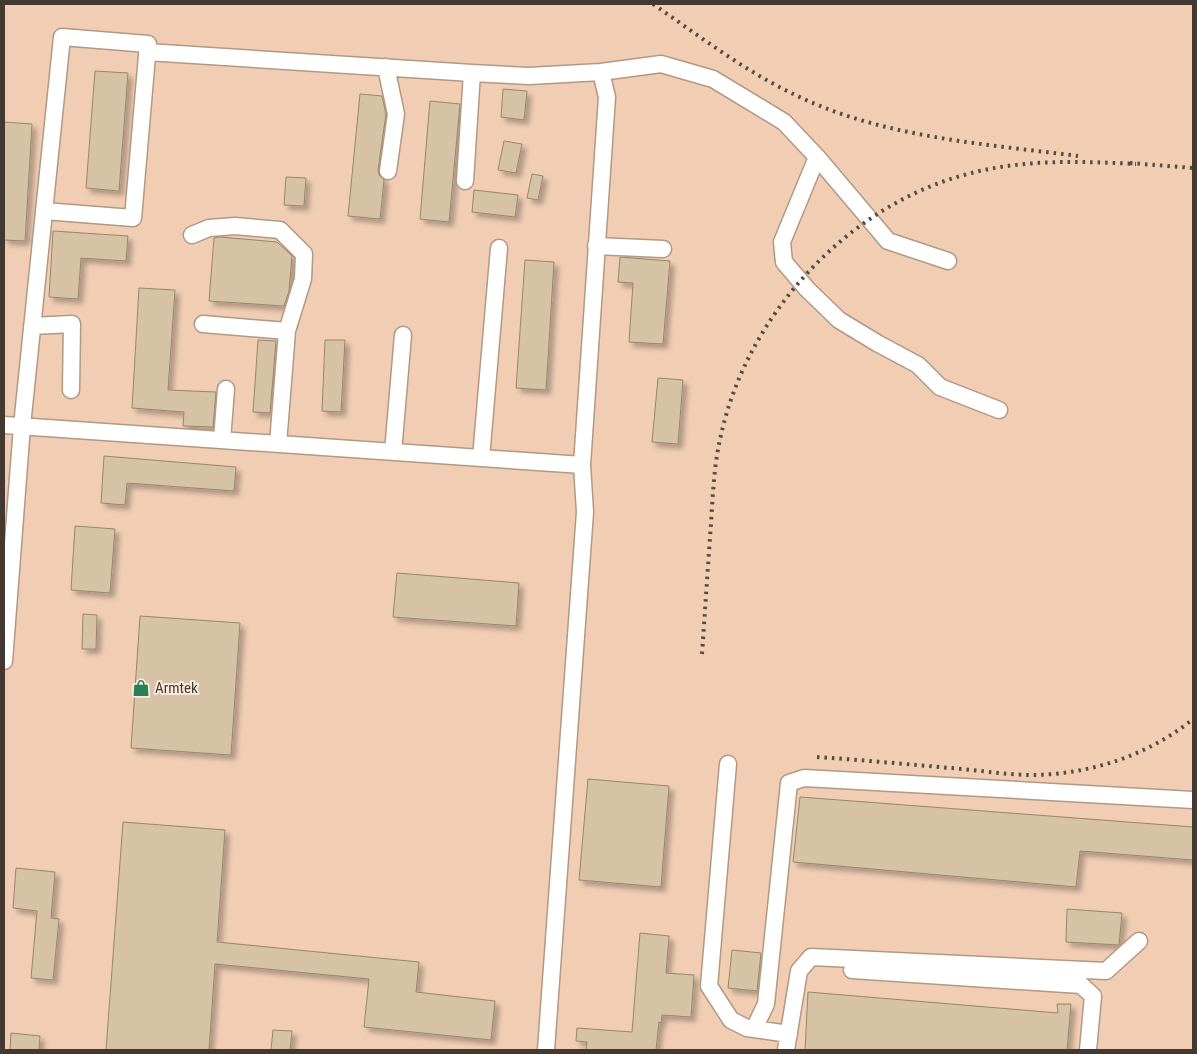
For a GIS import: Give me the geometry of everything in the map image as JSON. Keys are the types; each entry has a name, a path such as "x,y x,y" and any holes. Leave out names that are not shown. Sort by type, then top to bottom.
{"street":[{"path":"4,660 22,426 32,326 62,38 148,44 133,218 44,211"},
{"path":"147,52 529,76 601,72 661,64 713,79 784,122 817,157 888,241 948,261"},
{"path":"386,67 396,114 388,171"},
{"path":"546,1050 585,512 582,465 607,97 601,72"},
{"path":"465,181 472,73"},
{"path":"817,157 782,242 784,262 807,290 839,320 918,365 940,387 999,410"},
{"path":"192,235 209,228 235,226 280,230 304,254 303,279 287,332 278,444"},
{"path":"596,246 663,249"},
{"path":"480,458 499,248"},
{"path":"32,326 72,324 71,390"},
{"path":"203,324 287,332"},
{"path":"394,452 403,335"},
{"path":"222,440 226,389"},
{"path":"4,425 582,465"},
{"path":"728,764 709,986 731,1020 747,1028 788,1042 799,971 811,957 1106,972 1139,940"},
{"path":"754,1029 766,1004 789,783 804,778 1193,800"},
{"path":"803,967 1081,985 1093,996 1088,1050"}],"shaded area":[{"path":"4,4 1193,4 1193,1050 4,1050"}],"building":[{"path":"95,71 128,73 119,191 86,188"},
{"path":"503,89 527,91 524,120 501,117"},
{"path":"360,94 382,96 386,114 378,170 379,175 384,180 380,219 348,216"},
{"path":"430,101 460,104 449,222 420,219"},
{"path":"4,122 32,124 25,241 4,240"},
{"path":"504,141 522,144 516,173 498,170"},
{"path":"532,174 543,176 538,200 527,198"},
{"path":"286,177 306,178 304,206 284,205"},
{"path":"474,190 518,195 515,217 472,212"},
{"path":"53,231 128,236 126,261 81,258 78,299 49,297"},
{"path":"214,238 277,242 292,256 289,291 284,306 209,301"},
{"path":"620,257 670,261 663,344 629,342 633,283 618,282"},
{"path":"525,260 554,262 546,390 516,388"},
{"path":"139,288 175,290 168,390 216,392 213,427 183,426 184,412 132,408"},
{"path":"258,340 276,341 270,413 253,412"},
{"path":"325,340 345,340 341,412 322,411"},
{"path":"658,378 683,380 678,444 652,442"},
{"path":"104,456 236,467 234,491 127,483 125,505 101,503"},
{"path":"75,526 115,529 110,593 71,590"},
{"path":"397,573 519,583 516,626 393,617"},
{"path":"83,614 97,615 96,649 82,649"},
{"path":"140,616 240,623 231,755 131,748"},
{"path":"588,779 669,786 661,887 579,880"},
{"path":"800,797 1193,827 1193,860 1080,851 1076,887 793,862"},
{"path":"123,822 225,830 217,942 419,962 416,992 495,1001 491,1040 364,1027 369,979 215,964 209,1050 106,1050"},
{"path":"16,868 55,872 51,918 59,919 53,980 31,978 37,911 13,908"},
{"path":"1067,909 1122,913 1119,945 1066,942"},
{"path":"640,933 669,936 666,973 694,975 691,1017 662,1015 661,1023 659,1022 656,1050 586,1050 587,1042 576,1041 577,1028 632,1032"},
{"path":"732,950 761,953 757,991 728,988"},
{"path":"808,992 1058,1013 1057,1004 1071,1004 1067,1050 805,1050"},
{"path":"273,1030 292,1031 290,1050 271,1050"},
{"path":"11,1033 40,1036 39,1050 10,1050"}],"railway":[{"path":"653,4 765,79 804,99 836,112 870,123 938,138 1078,156"},
{"path":"702,654 714,479 721,435 734,391 753,349 778,309 808,272 842,240 880,212 921,190 964,175 1006,166 1050,162 1136,164"},
{"path":"1130,163 1193,168"},
{"path":"817,757 1013,774 1055,774 1077,771 1118,760 1158,743 1193,719"}],"place":[{"name":"Armtek","path":"141,688"}]}
